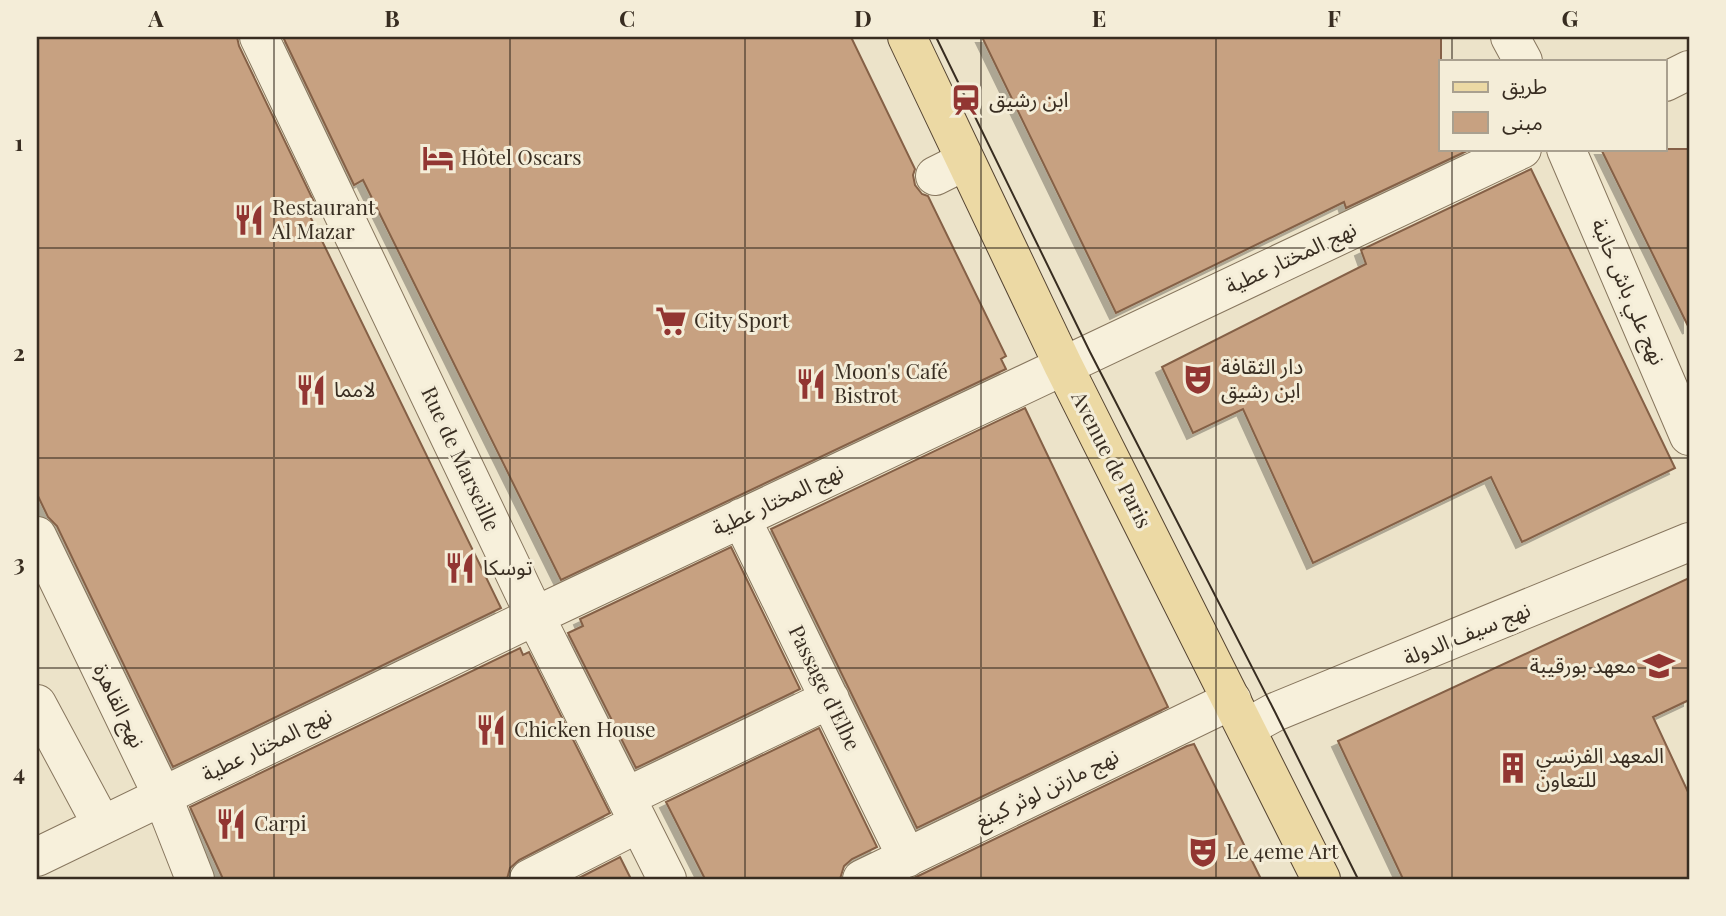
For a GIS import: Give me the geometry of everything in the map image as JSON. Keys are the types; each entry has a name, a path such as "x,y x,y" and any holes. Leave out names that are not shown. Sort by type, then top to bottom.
{"main road":[{"name":"Avenue de Paris","path":"907,37 950,169 1063,365 1321,879"}],"street":[{"name":"Rue de Marseille","path":"259,37 535,616 667,879"},
{"path":"1510,37 1522,60"},
{"path":"1666,82 1689,70"},
{"name":"نهج المختار عطية","path":"37,857 535,616 1520,150"},
{"name":"نهج علي باش حانبة","path":"1566,150 1689,436"},
{"name":"Passage d'Elbe","path":"741,518 907,858"},
{"name":"نهج القاهرة","path":"37,536 162,795 195,879"},
{"name":"نهج سيف الدولة","path":"1239,714 1275,712 1689,542"},
{"path":"529,879 633,811 830,699"},
{"path":"37,704 49,754 102,825"},
{"name":"نهج مارتن لوثر كينغ","path":"862,879 1239,714"}],"building":[{"path":"37,37 237,37 315,204 306,208 501,608 173,767 57,526 48,517 37,494"},
{"path":"283,37 851,37 915,169 915,185 922,194 928,196 1006,356 1001,359 1006,369 561,580 363,180 354,185"},
{"path":"982,37 1441,37 1439,150 1469,150 1346,208 1344,202 1116,313"},
{"path":"1689,149 1689,328 1601,150"},
{"path":"1531,169 1675,468 1522,542 1491,477 1313,563 1243,409 1193,433 1162,367 1366,264 1361,250"},
{"path":"1025,408 1168,707 917,828 771,529"},
{"path":"731,547 800,689 636,768 568,633 583,626 580,619"},
{"name":"المعهد الفرنسي للتعاون","path":"1689,578 1689,700 1653,717 1689,794 1689,879 1403,879 1338,741"},
{"path":"520,648 523,655 529,652 610,813 519,860 510,868 507,879 223,879 190,807"},
{"path":"819,728 877,847 852,859 844,866 840,879 705,879 666,802"},
{"path":"1194,744 1261,879 912,879 1187,746"},
{"path":"620,857 631,879 577,879"}],"tram line":[{"path":"936,37 1090,352 1358,879"}],"place":[{"name":"ابن رشيق","path":"966,100"},
{"name":"Hôtel Oscars","path":"438,158"},
{"name":"Restaurant Al Mazar","path":"249,220"},
{"name":"City Sport","path":"671,321"},
{"name":"دار الثقافة ابن رشيق","path":"1198,379"},
{"name":"Moon's Café Bistrot","path":"811,384"},
{"name":"لامما","path":"311,390"},
{"name":"توسكا","path":"460,568"},
{"name":"معهد بورقيبة","path":"1659,666"},
{"name":"Chicken House","path":"491,730"},
{"name":"المعهد الفرنسي للتعاون","path":"1513,768"},
{"name":"Carpi","path":"231,824"},
{"name":"Le 4eme Art","path":"1203,852"}]}
